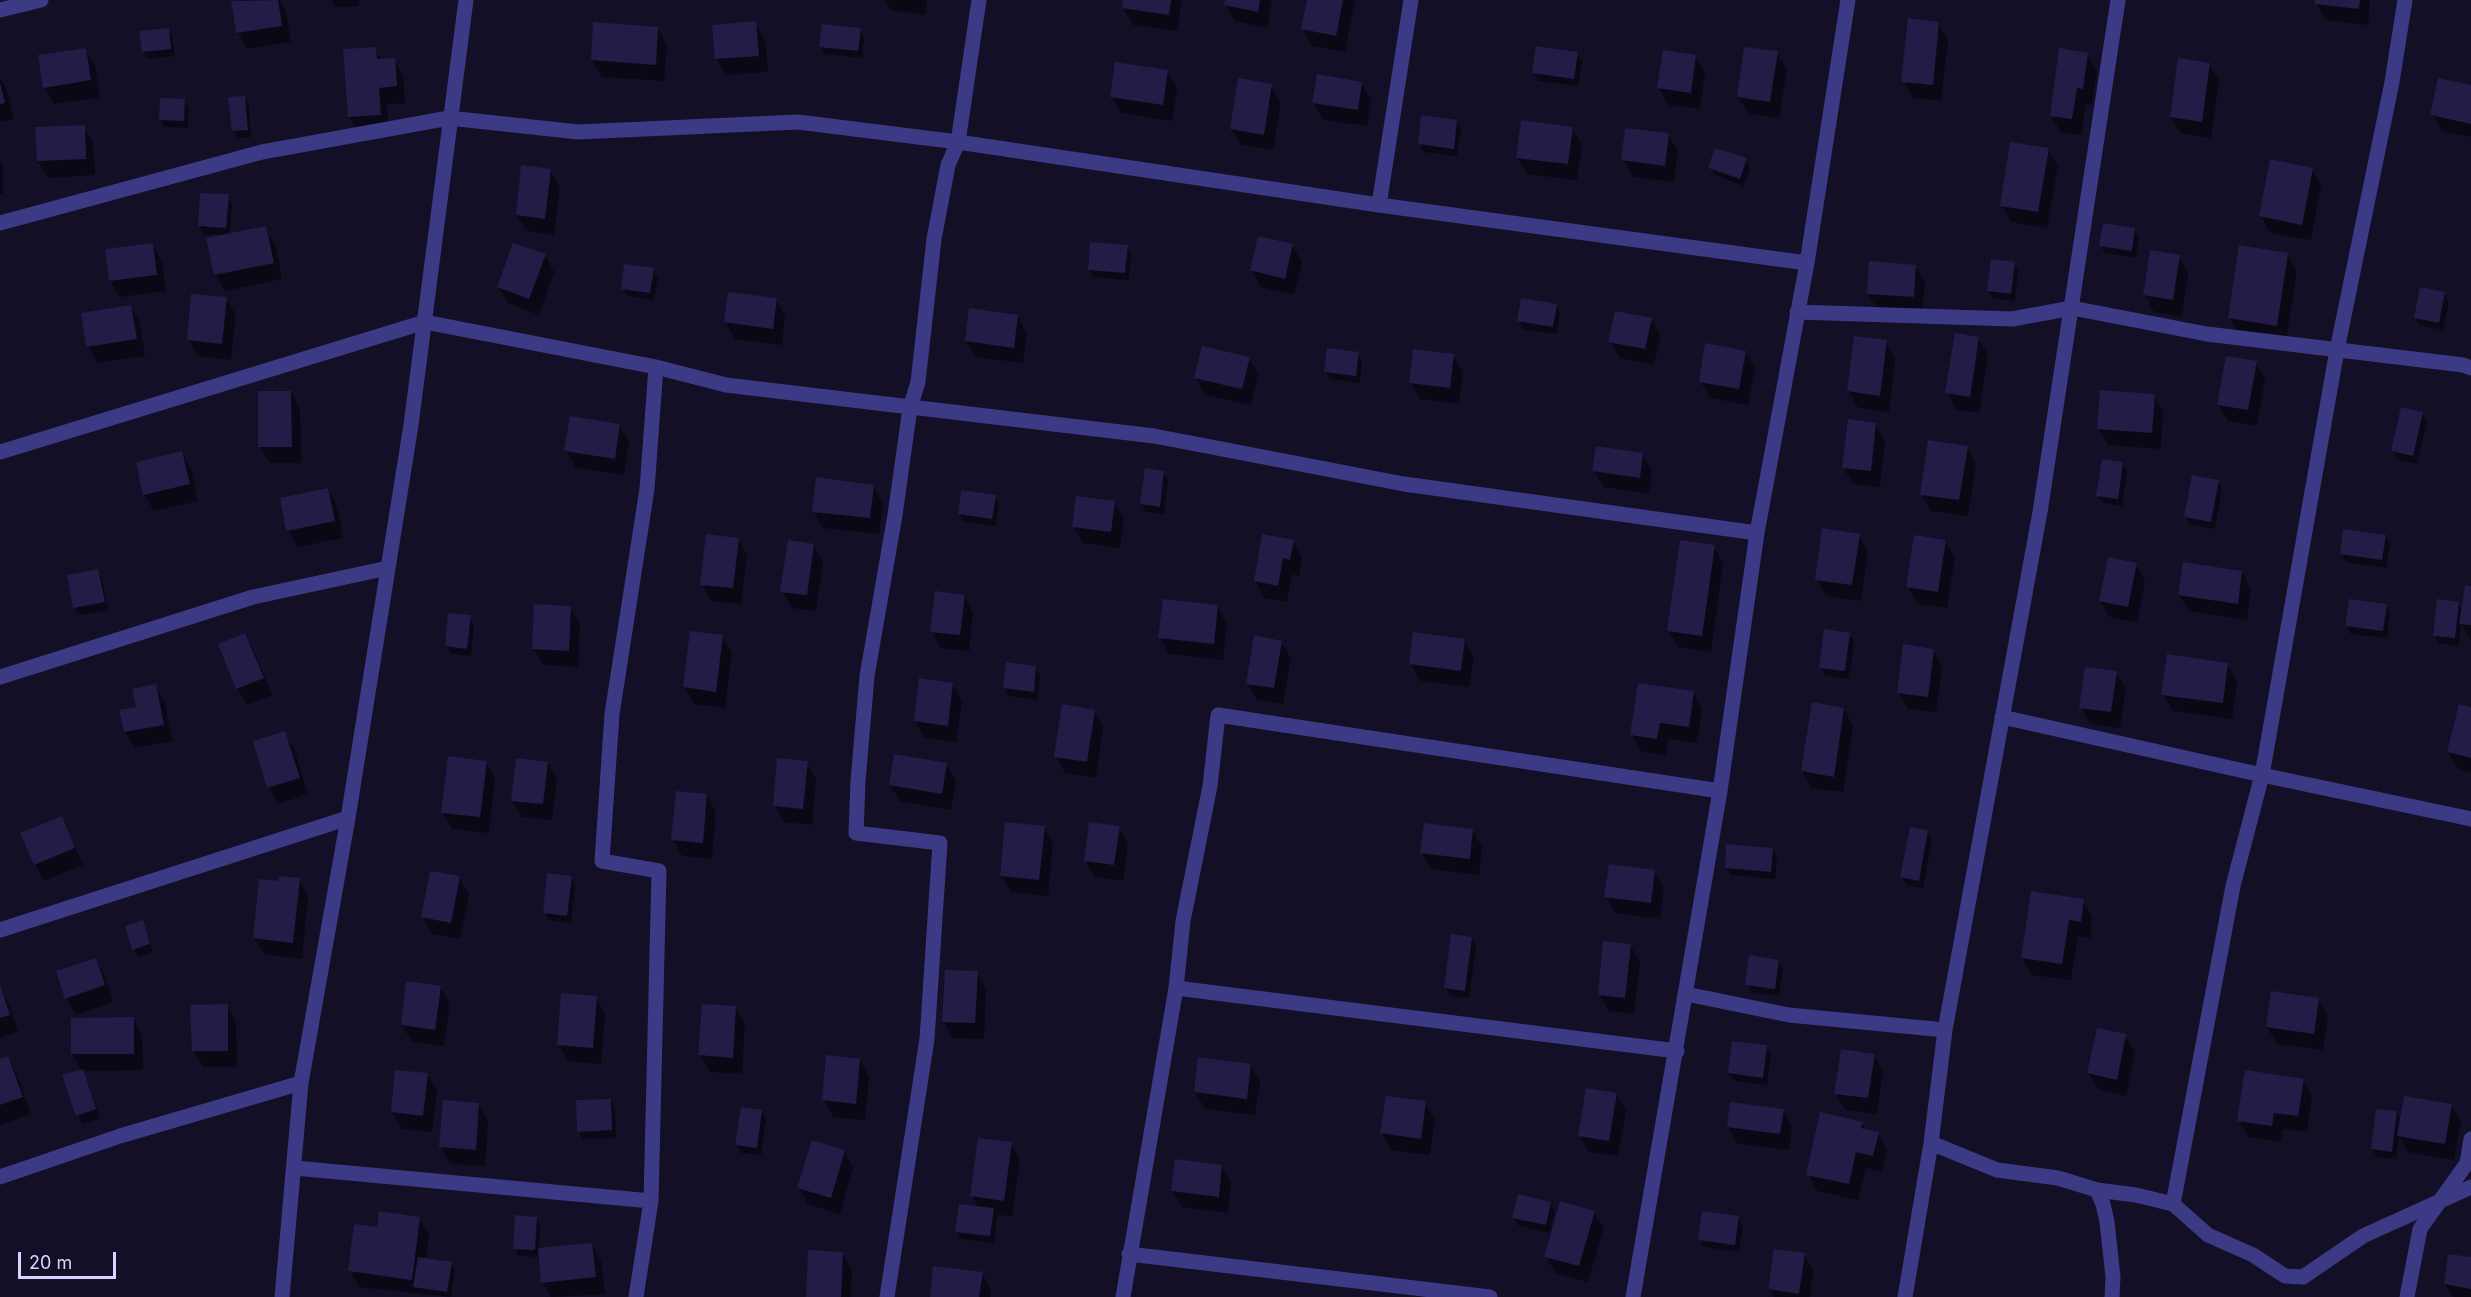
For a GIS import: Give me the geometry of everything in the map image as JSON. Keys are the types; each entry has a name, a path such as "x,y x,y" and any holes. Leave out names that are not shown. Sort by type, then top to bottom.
{"street":[{"path":"0,10 41,0"},
{"path":"282,1297 301,1083 348,818 426,322 449,118 466,0"},
{"path":"887,1297 927,1039 940,843 856,833 858,781 867,676 910,408 918,382 934,239 948,165 958,142 979,0"},
{"path":"1379,205 1411,0"},
{"path":"1633,1297 1677,1051 1720,791 1757,533 1807,263 1848,0"},
{"path":"1905,1297 1931,1143 1945,1030 2040,512 2118,0"},
{"path":"2173,1204 2233,886 2262,775 2337,350 2392,82 2405,0"},
{"path":"0,223 262,152 449,118 578,132 798,122 958,142 1379,205 1807,263"},
{"path":"1797,312 2012,319 2072,308 2207,334 2463,365 2471,368"},
{"path":"0,452 426,322 656,367 726,385 1155,436 1404,484 1757,533"},
{"path":"636,1297 651,1201 658,872 602,861 612,714 646,489 656,367"},
{"path":"0,677 253,597 388,568"},
{"path":"1123,1297 1176,988 1183,921 1210,786 1218,715 1720,791"},
{"path":"2002,717 2471,819"},
{"path":"0,930 348,818"},
{"path":"1176,988 1677,1051"},
{"path":"1686,994 1789,1015 1945,1030"},
{"path":"0,1177 120,1136 301,1083"},
{"path":"2407,1297 2420,1228 2467,1163 2471,1140"},
{"path":"1931,1143 1997,1170 2058,1178 2097,1190 2136,1195 2173,1204 2208,1235 2253,1255 2285,1276 2303,1276 2363,1236 2471,1187"},
{"path":"295,1168 651,1201"},
{"path":"2097,1190 2107,1222 2113,1277 2112,1297"},
{"path":"1129,1254 1490,1297"}],"building":[{"path":"278,0 282,26 236,33 231,1"},
{"path":"1123,0 1171,0 1169,15 1122,8"},
{"path":"1225,0 1260,0 1258,12 1224,5"},
{"path":"1307,0 1343,0 1336,36 1301,29"},
{"path":"2315,0 2360,0 2359,9 2315,4"},
{"path":"1908,18 1939,22 1933,85 1901,82"},
{"path":"756,21 759,56 715,59 712,25"},
{"path":"593,22 658,27 656,65 591,60"},
{"path":"822,24 861,28 858,51 819,47"},
{"path":"169,28 171,49 142,52 139,31"},
{"path":"1536,46 1578,52 1574,79 1532,73"},
{"path":"376,47 377,59 395,58 397,86 379,88 381,115 348,117 343,49"},
{"path":"1744,47 1778,51 1770,102 1737,97"},
{"path":"86,48 91,80 43,88 38,55"},
{"path":"2059,48 2088,53 2083,89 2077,88 2072,119 2050,116"},
{"path":"1663,50 1696,55 1691,93 1657,88"},
{"path":"2178,58 2210,63 2202,122 2170,117"},
{"path":"1115,62 1168,70 1163,105 1110,97"},
{"path":"1317,74 1362,82 1358,110 1312,103"},
{"path":"1238,78 1272,84 1264,135 1230,129"},
{"path":"2438,78 2471,85 2471,124 2430,115"},
{"path":"0,83 5,103 0,104"},
{"path":"245,96 248,130 232,131 228,97"},
{"path":"160,98 185,99 184,121 159,120"},
{"path":"1421,115 1457,120 1454,149 1418,144"},
{"path":"1521,120 1573,127 1568,164 1516,158"},
{"path":"85,125 86,159 37,161 35,127"},
{"path":"1625,128 1669,133 1665,166 1621,160"},
{"path":"2010,142 2049,148 2038,212 2000,206"},
{"path":"1715,148 1747,158 1740,179 1708,168"},
{"path":"2270,159 2313,168 2302,225 2259,216"},
{"path":"521,165 551,169 545,219 516,215"},
{"path":"200,193 229,194 226,228 198,226"},
{"path":"2103,223 2135,228 2132,251 2099,246"},
{"path":"266,226 274,263 214,275 206,238"},
{"path":"1258,236 1293,244 1285,279 1250,270"},
{"path":"1090,242 1128,245 1125,273 1088,270"},
{"path":"153,243 157,275 109,281 105,249"},
{"path":"513,243 546,254 529,299 497,287"},
{"path":"2239,245 2288,253 2277,326 2228,318"},
{"path":"2150,250 2180,255 2173,300 2143,295"},
{"path":"1991,259 2015,262 2011,294 1987,291"},
{"path":"1869,261 1916,265 1914,297 1867,294"},
{"path":"624,264 654,268 650,293 621,289"},
{"path":"2420,287 2445,292 2439,323 2414,318"},
{"path":"728,292 777,298 773,329 724,322"},
{"path":"191,294 227,297 222,344 187,340"},
{"path":"1521,298 1557,304 1553,327 1517,321"},
{"path":"131,305 137,339 86,347 81,313"},
{"path":"969,308 1018,315 1014,348 965,341"},
{"path":"1615,311 1652,318 1645,349 1608,342"},
{"path":"1955,333 1979,337 1970,397 1945,393"},
{"path":"1854,336 1887,340 1880,396 1847,391"},
{"path":"1705,343 1746,351 1739,389 1699,382"},
{"path":"1202,346 1250,357 1242,389 1194,378"},
{"path":"1327,348 1359,352 1356,376 1324,372"},
{"path":"1413,349 1454,354 1450,388 1409,383"},
{"path":"2226,356 2257,361 2248,410 2217,405"},
{"path":"2100,390 2155,394 2152,433 2097,429"},
{"path":"258,391 291,391 292,447 258,447"},
{"path":"2401,407 2423,412 2413,456 2391,451"},
{"path":"570,416 620,424 615,459 564,451"},
{"path":"1848,419 1876,423 1871,471 1842,468"},
{"path":"1928,440 1968,446 1959,500 1920,495"},
{"path":"1596,446 1643,453 1640,478 1592,471"},
{"path":"182,451 190,484 143,495 136,462"},
{"path":"2102,459 2123,462 2118,499 2096,496"},
{"path":"1145,468 1164,471 1160,507 1140,504"},
{"path":"2192,475 2219,480 2211,522 2184,517"},
{"path":"816,477 874,485 870,518 812,512"},
{"path":"328,488 335,521 286,531 280,498"},
{"path":"961,490 996,495 992,519 958,514"},
{"path":"1076,496 1115,501 1111,532 1072,527"},
{"path":"1822,528 1860,534 1852,585 1815,580"},
{"path":"2343,529 2386,535 2382,560 2340,554"},
{"path":"706,534 739,538 733,588 700,585"},
{"path":"1262,534 1294,540 1290,560 1283,558 1278,586 1254,581"},
{"path":"1914,535 1946,540 1938,592 1906,587"},
{"path":"788,540 814,544 807,595 780,592"},
{"path":"1680,540 1715,545 1702,636 1667,631"},
{"path":"2108,557 2137,563 2128,607 2099,601"},
{"path":"2183,562 2242,571 2238,604 2178,595"},
{"path":"98,569 105,602 73,608 67,575"},
{"path":"2465,585 2471,586 2471,625 2459,624"},
{"path":"935,591 965,595 960,635 930,632"},
{"path":"1163,599 1218,605 1214,644 1158,638"},
{"path":"2349,599 2387,604 2383,631 2345,626"},
{"path":"2437,599 2459,602 2455,638 2433,636"},
{"path":"534,604 571,606 569,651 532,649"},
{"path":"448,613 471,615 467,649 445,646"},
{"path":"1824,629 1850,633 1845,671 1819,668"},
{"path":"690,631 723,635 716,692 683,687"},
{"path":"1413,632 1465,639 1461,671 1409,664"},
{"path":"245,633 264,678 236,689 218,644"},
{"path":"1254,635 1282,641 1274,688 1246,684"},
{"path":"1903,644 1934,649 1928,697 1897,693"},
{"path":"2167,654 2228,663 2223,703 2161,695"},
{"path":"1006,662 1036,666 1034,692 1003,688"},
{"path":"2085,667 2117,671 2111,712 2079,708"},
{"path":"919,678 953,683 948,726 914,721"},
{"path":"1638,683 1694,691 1689,727 1660,723 1657,739 1630,735"},
{"path":"156,684 164,725 124,732 119,710 136,707 132,689"},
{"path":"1812,702 1844,708 1834,777 1801,771"},
{"path":"1062,704 1095,710 1087,762 1054,757"},
{"path":"2459,704 2471,707 2471,758 2447,752"},
{"path":"285,731 300,778 267,788 253,741"},
{"path":"894,754 947,763 942,794 889,785"},
{"path":"448,756 487,761 480,817 441,813"},
{"path":"516,758 548,762 543,804 511,801"},
{"path":"777,758 808,761 803,809 773,806"},
{"path":"676,791 707,794 703,843 671,840"},
{"path":"62,816 75,848 34,865 20,833"},
{"path":"1005,822 1045,826 1039,880 1000,876"},
{"path":"1089,822 1120,826 1114,865 1084,861"},
{"path":"1424,823 1473,829 1470,859 1420,853"},
{"path":"1910,827 1928,830 1919,881 1900,877"},
{"path":"1726,844 1773,848 1771,872 1725,868"},
{"path":"1609,864 1655,870 1651,903 1604,897"},
{"path":"430,871 460,876 451,923 421,917"},
{"path":"547,873 572,876 567,916 543,913"},
{"path":"279,876 300,878 293,943 253,938 259,879 278,881"},
{"path":"2031,891 2084,899 2081,922 2069,920 2062,964 2021,958"},
{"path":"143,920 150,944 132,950 125,926"},
{"path":"1451,934 1472,937 1465,991 1444,988"},
{"path":"1603,941 1631,944 1625,998 1598,995"},
{"path":"1749,955 1779,960 1775,989 1745,985"},
{"path":"96,958 105,985 65,999 56,971"},
{"path":"945,970 978,971 975,1023 942,1022"},
{"path":"406,981 441,986 435,1030 401,1025"},
{"path":"0,985 10,1015 0,1018"},
{"path":"2271,991 2319,998 2314,1034 2266,1027"},
{"path":"561,993 597,996 593,1048 557,1045"},
{"path":"228,1004 228,1051 192,1051 190,1005"},
{"path":"702,1004 736,1006 733,1058 698,1055"},
{"path":"134,1017 134,1054 71,1054 71,1018"},
{"path":"2097,1028 2126,1034 2117,1080 2087,1073"},
{"path":"1732,1041 1767,1045 1763,1078 1728,1073"},
{"path":"1841,1049 1875,1054 1868,1098 1834,1094"},
{"path":"826,1055 860,1059 856,1104 822,1100"},
{"path":"8,1056 23,1097 0,1105 0,1059"},
{"path":"1198,1057 1251,1064 1247,1099 1194,1092"},
{"path":"83,1069 96,1109 76,1116 62,1075"},
{"path":"395,1070 428,1073 423,1116 391,1112"},
{"path":"2245,1070 2304,1079 2298,1116 2274,1113 2272,1126 2237,1121"},
{"path":"1586,1088 1617,1093 1609,1141 1578,1136"},
{"path":"1386,1096 1426,1101 1421,1139 1380,1133"},
{"path":"2404,1096 2452,1104 2445,1144 2397,1136"},
{"path":"611,1099 612,1130 577,1132 576,1100"},
{"path":"443,1100 479,1103 476,1150 439,1147"},
{"path":"1730,1102 1784,1109 1780,1134 1727,1127"},
{"path":"741,1107 762,1110 757,1148 735,1145"},
{"path":"2376,1109 2397,1111 2392,1152 2371,1149"},
{"path":"1820,1112 1863,1122 1861,1128 1879,1132 1873,1156 1856,1152 1849,1184 1806,1175"},
{"path":"978,1138 1012,1142 1004,1201 970,1196"},
{"path":"812,1140 845,1150 831,1198 797,1188"},
{"path":"1175,1159 1222,1165 1219,1197 1171,1191"},
{"path":"1518,1194 1551,1202 1546,1225 1512,1218"},
{"path":"1560,1201 1595,1211 1579,1266 1544,1257"},
{"path":"959,1204 994,1208 990,1236 955,1232"},
{"path":"379,1211 420,1217 412,1280 348,1271 354,1224 377,1227"},
{"path":"1702,1211 1739,1216 1735,1245 1698,1240"},
{"path":"515,1215 537,1217 535,1250 513,1249"},
{"path":"592,1243 596,1277 541,1283 538,1248"},
{"path":"1774,1249 1805,1253 1799,1294 1768,1289"},
{"path":"808,1250 843,1252 841,1297 806,1297"},
{"path":"2448,1254 2471,1257 2471,1289 2444,1284"},
{"path":"418,1257 452,1262 447,1292 413,1287"},
{"path":"933,1266 983,1272 979,1297 930,1297"}]}
